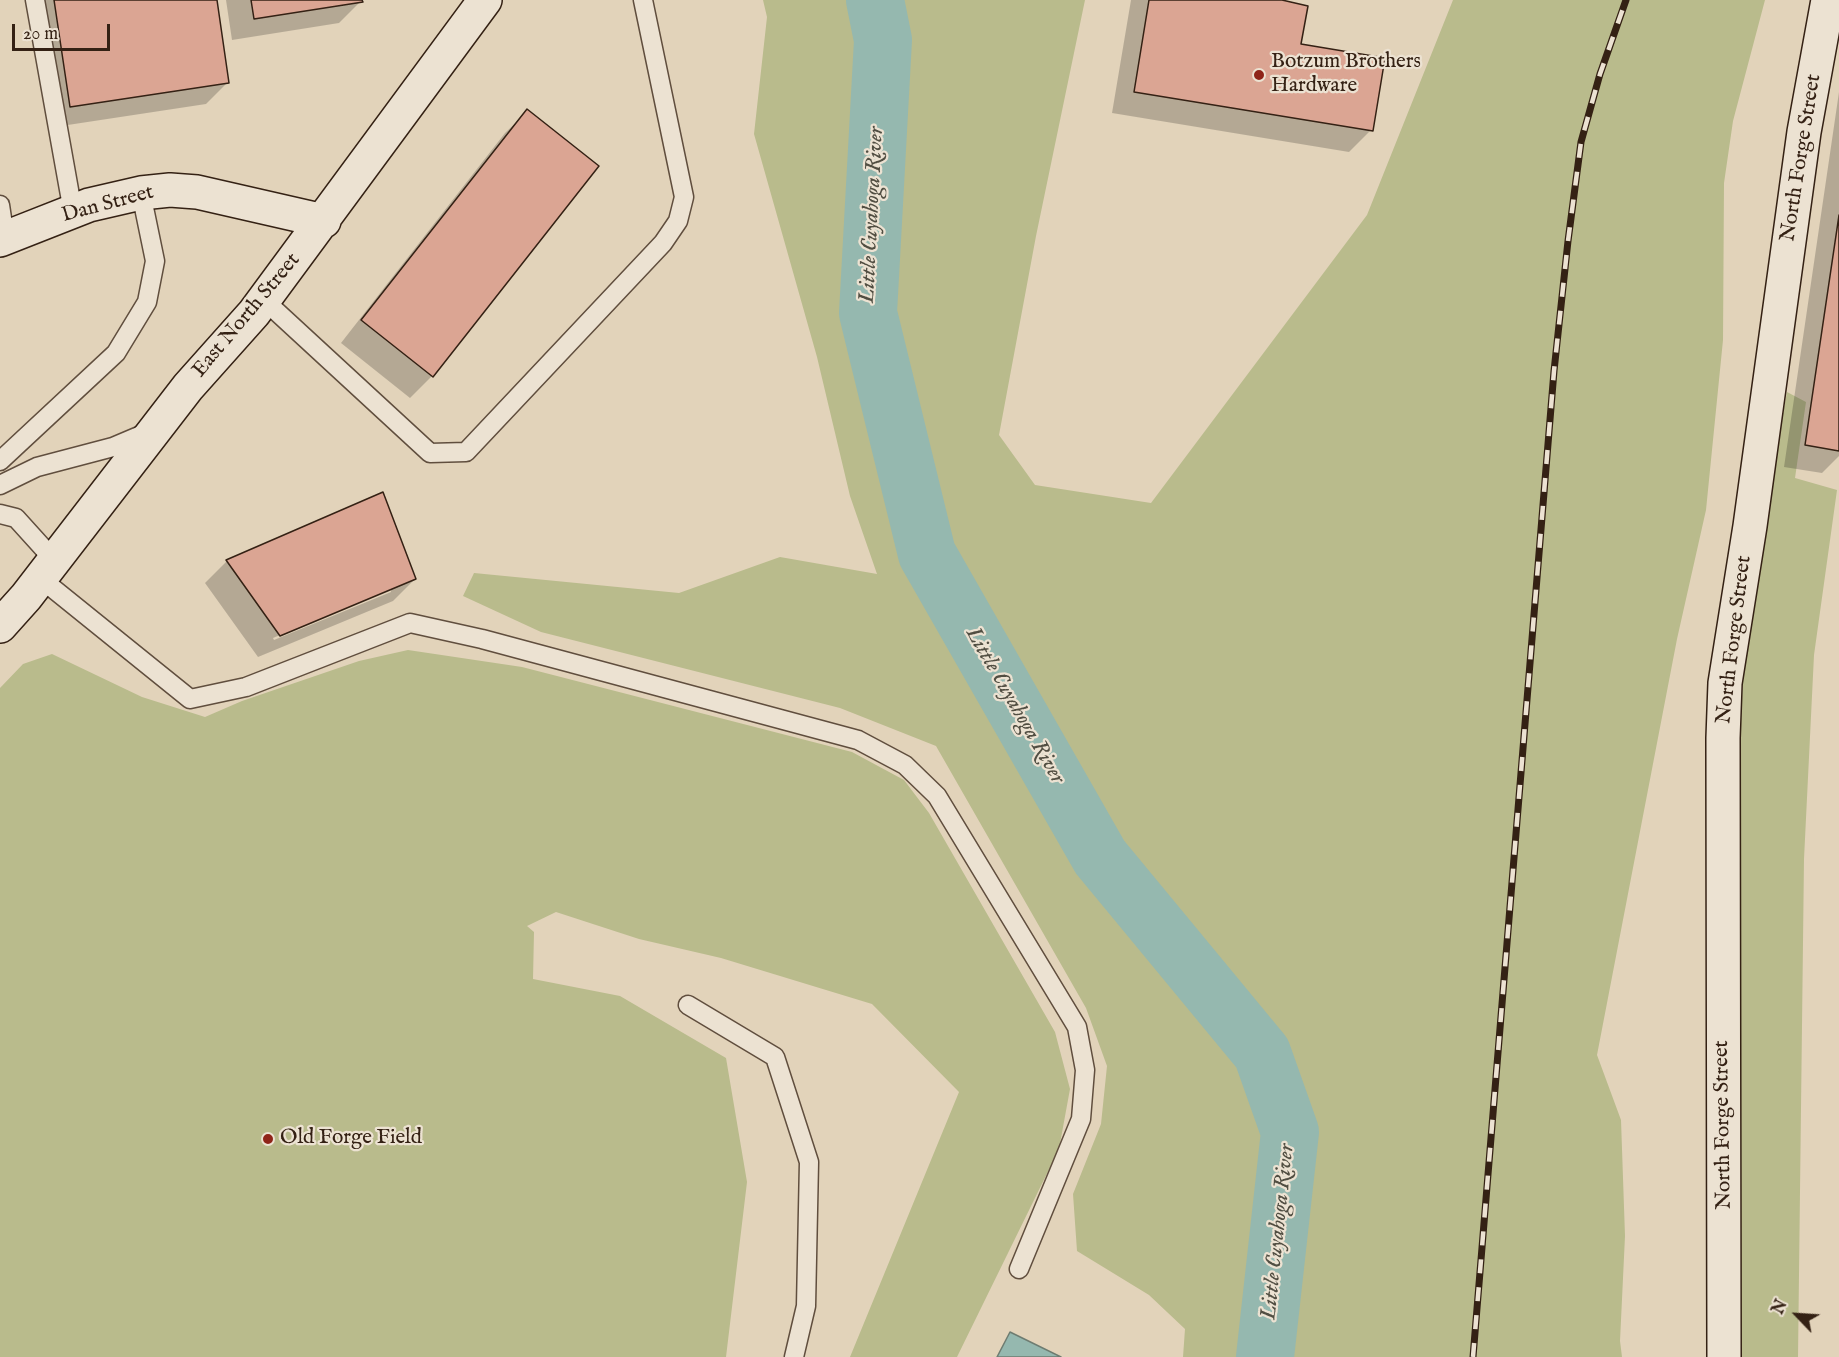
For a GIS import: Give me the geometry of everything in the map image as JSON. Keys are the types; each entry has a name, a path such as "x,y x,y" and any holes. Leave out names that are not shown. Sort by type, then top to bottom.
{"street":[{"name":"East North Street","path":"0,626 188,387 264,300 485,0"},
{"name":"North Forge Street","path":"1724,1357 1723,738 1725,683 1804,132 1828,0"},
{"name":"Dan Street","path":"2,239 73,212 141,193 170,190 197,192 324,221"}],"lane":[{"path":"35,0 73,212"},
{"path":"264,300 430,453 465,452 663,243 678,221 684,197 643,0"},
{"path":"0,461 116,353 147,302 155,261 141,193"},
{"path":"0,205 2,239"},
{"path":"0,485 37,467 113,447 156,429"},
{"path":"0,514 16,518 47,569 190,699 246,687 410,623 482,639 858,740 905,765 937,796 1077,1027 1085,1070 1081,1119 1019,1269"},
{"path":"688,1005 775,1057 809,1162 806,1306 794,1357"}],"green space":[{"path":"763,0 1085,0 1036,236 999,435 1035,485 1151,503 1367,215 1453,0 1765,0 1733,121 1724,183 1723,340 1706,510 1677,639 1597,1055 1621,1120 1625,1236 1620,1341 1622,1357 1183,1357 1185,1329 1149,1295 1077,1251 1073,1194 1101,1124 1107,1066 1086,1008 936,746 840,708 541,632 463,596 474,573 679,593 780,557 877,574 850,496 817,357 754,134 767,17"},
{"path":"1787,392 1806,402 1795,478 1837,490 1814,655 1804,859 1798,1357 1733,1357 1734,855 1743,679 1741,636"},
{"path":"408,650 522,667 852,752 904,780 929,813 1055,1032 1070,1089 1059,1149 957,1357 850,1357 959,1092 872,1004 721,958 639,939 556,912 527,926 534,932 533,979 620,996 726,1058 747,1182 726,1357 0,1357 0,688 23,664 52,654 142,697 205,717 242,701 359,661"}],"water":[{"path":"1010,1332 1061,1357 997,1357"}],"building":[{"path":"54,0 217,0 229,83 70,107"},
{"path":"251,0 362,0 363,2 254,19"},
{"name":"Botzum Brothers Hardware","path":"1149,0 1282,0 1308,6 1301,44 1385,58 1373,131 1134,92"},
{"path":"527,109 599,166 433,377 361,320"},
{"path":"1839,215 1839,451 1805,445"},
{"path":"383,492 416,579 280,636 226,560"}],"waterway":[{"name":"Little Cuyahoga River","path":"875,0 883,40 868,313 927,554 1100,857 1262,1053 1290,1132 1265,1357"}],"railway":[{"path":"1473,1357 1554,371 1568,241 1581,142 1600,74 1626,0"}],"place":[{"name":"Botzum Brothers Hardware","path":"1259,75"},
{"name":"Old Forge Field","path":"268,1139"}]}
